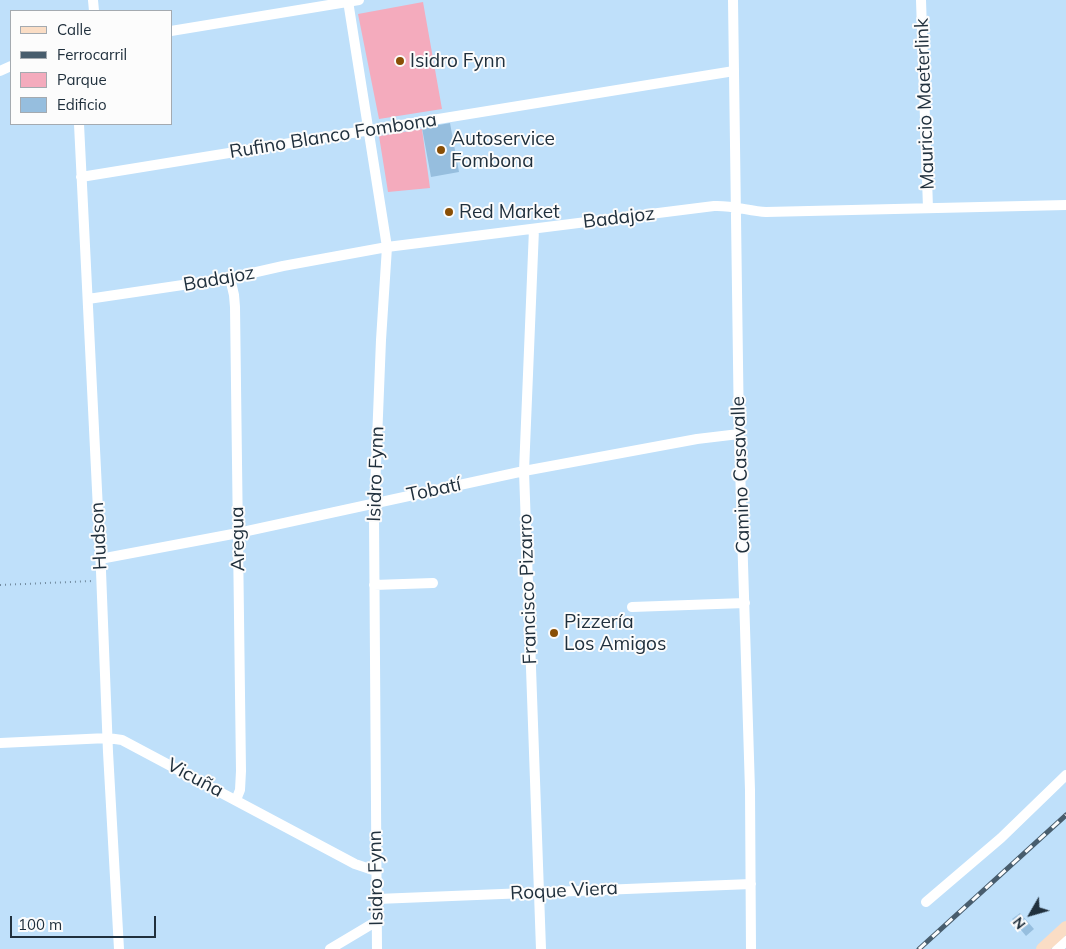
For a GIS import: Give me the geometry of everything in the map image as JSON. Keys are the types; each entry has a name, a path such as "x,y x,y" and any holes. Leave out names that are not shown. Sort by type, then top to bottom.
{"main road":[{"path":"1042,949 1066,927"}],"street":[{"path":"172,31 359,0"},
{"name":"Camino Casavalle","path":"733,0 740,434 750,790 751,949"},
{"name":"Mauricio Maeterlink","path":"921,0 928,208"},
{"name":"Isidro Fynn","path":"348,2 387,247 381,340 375,503 377,949"},
{"name":"Rufino Blanco Fombona","path":"81,177 734,71"},
{"name":"Hudson","path":"79,125 108,738 120,949"},
{"name":"Badajoz","path":"88,299 230,278 283,266 387,247 714,206 737,207 751,211 766,212 1066,206"},
{"name":"Francisco Pizarro","path":"534,229 524,471 540,949"},
{"name":"Aregua","path":"230,278 235,307 241,771 240,790 236,800"},
{"name":"Tobatí","path":"100,559 238,533 524,471 697,439 740,434"},
{"path":"374,584 433,583"},
{"path":"632,606 744,603"},
{"name":"Vicuña","path":"0,743 116,738 354,864 376,872"},
{"path":"926,902 1001,838 1066,775"},
{"name":"Roque Viera","path":"377,899 750,884"},
{"path":"330,949 377,921"},
{"path":"1057,949 1066,941"}],"path":[{"path":"0,585 101,580"}],"green space":[{"name":"Isidro Fynn","path":"423,2 442,109 379,119 358,14"},
{"path":"422,129 430,188 388,192 379,136"}],"building":[{"name":"Autoservice Fombona","path":"450,123 459,172 431,177 422,128"},
{"path":"1020,913 1034,929 1026,936 1012,919"}],"railway":[{"path":"919,949 1066,815"}],"place":[{"name":"Isidro Fynn","path":"400,61"},
{"name":"Autoservice Fombona","path":"441,150"},
{"name":"Red Market","path":"449,212"},
{"name":"Pizzería Los Amigos","path":"554,633"}]}
